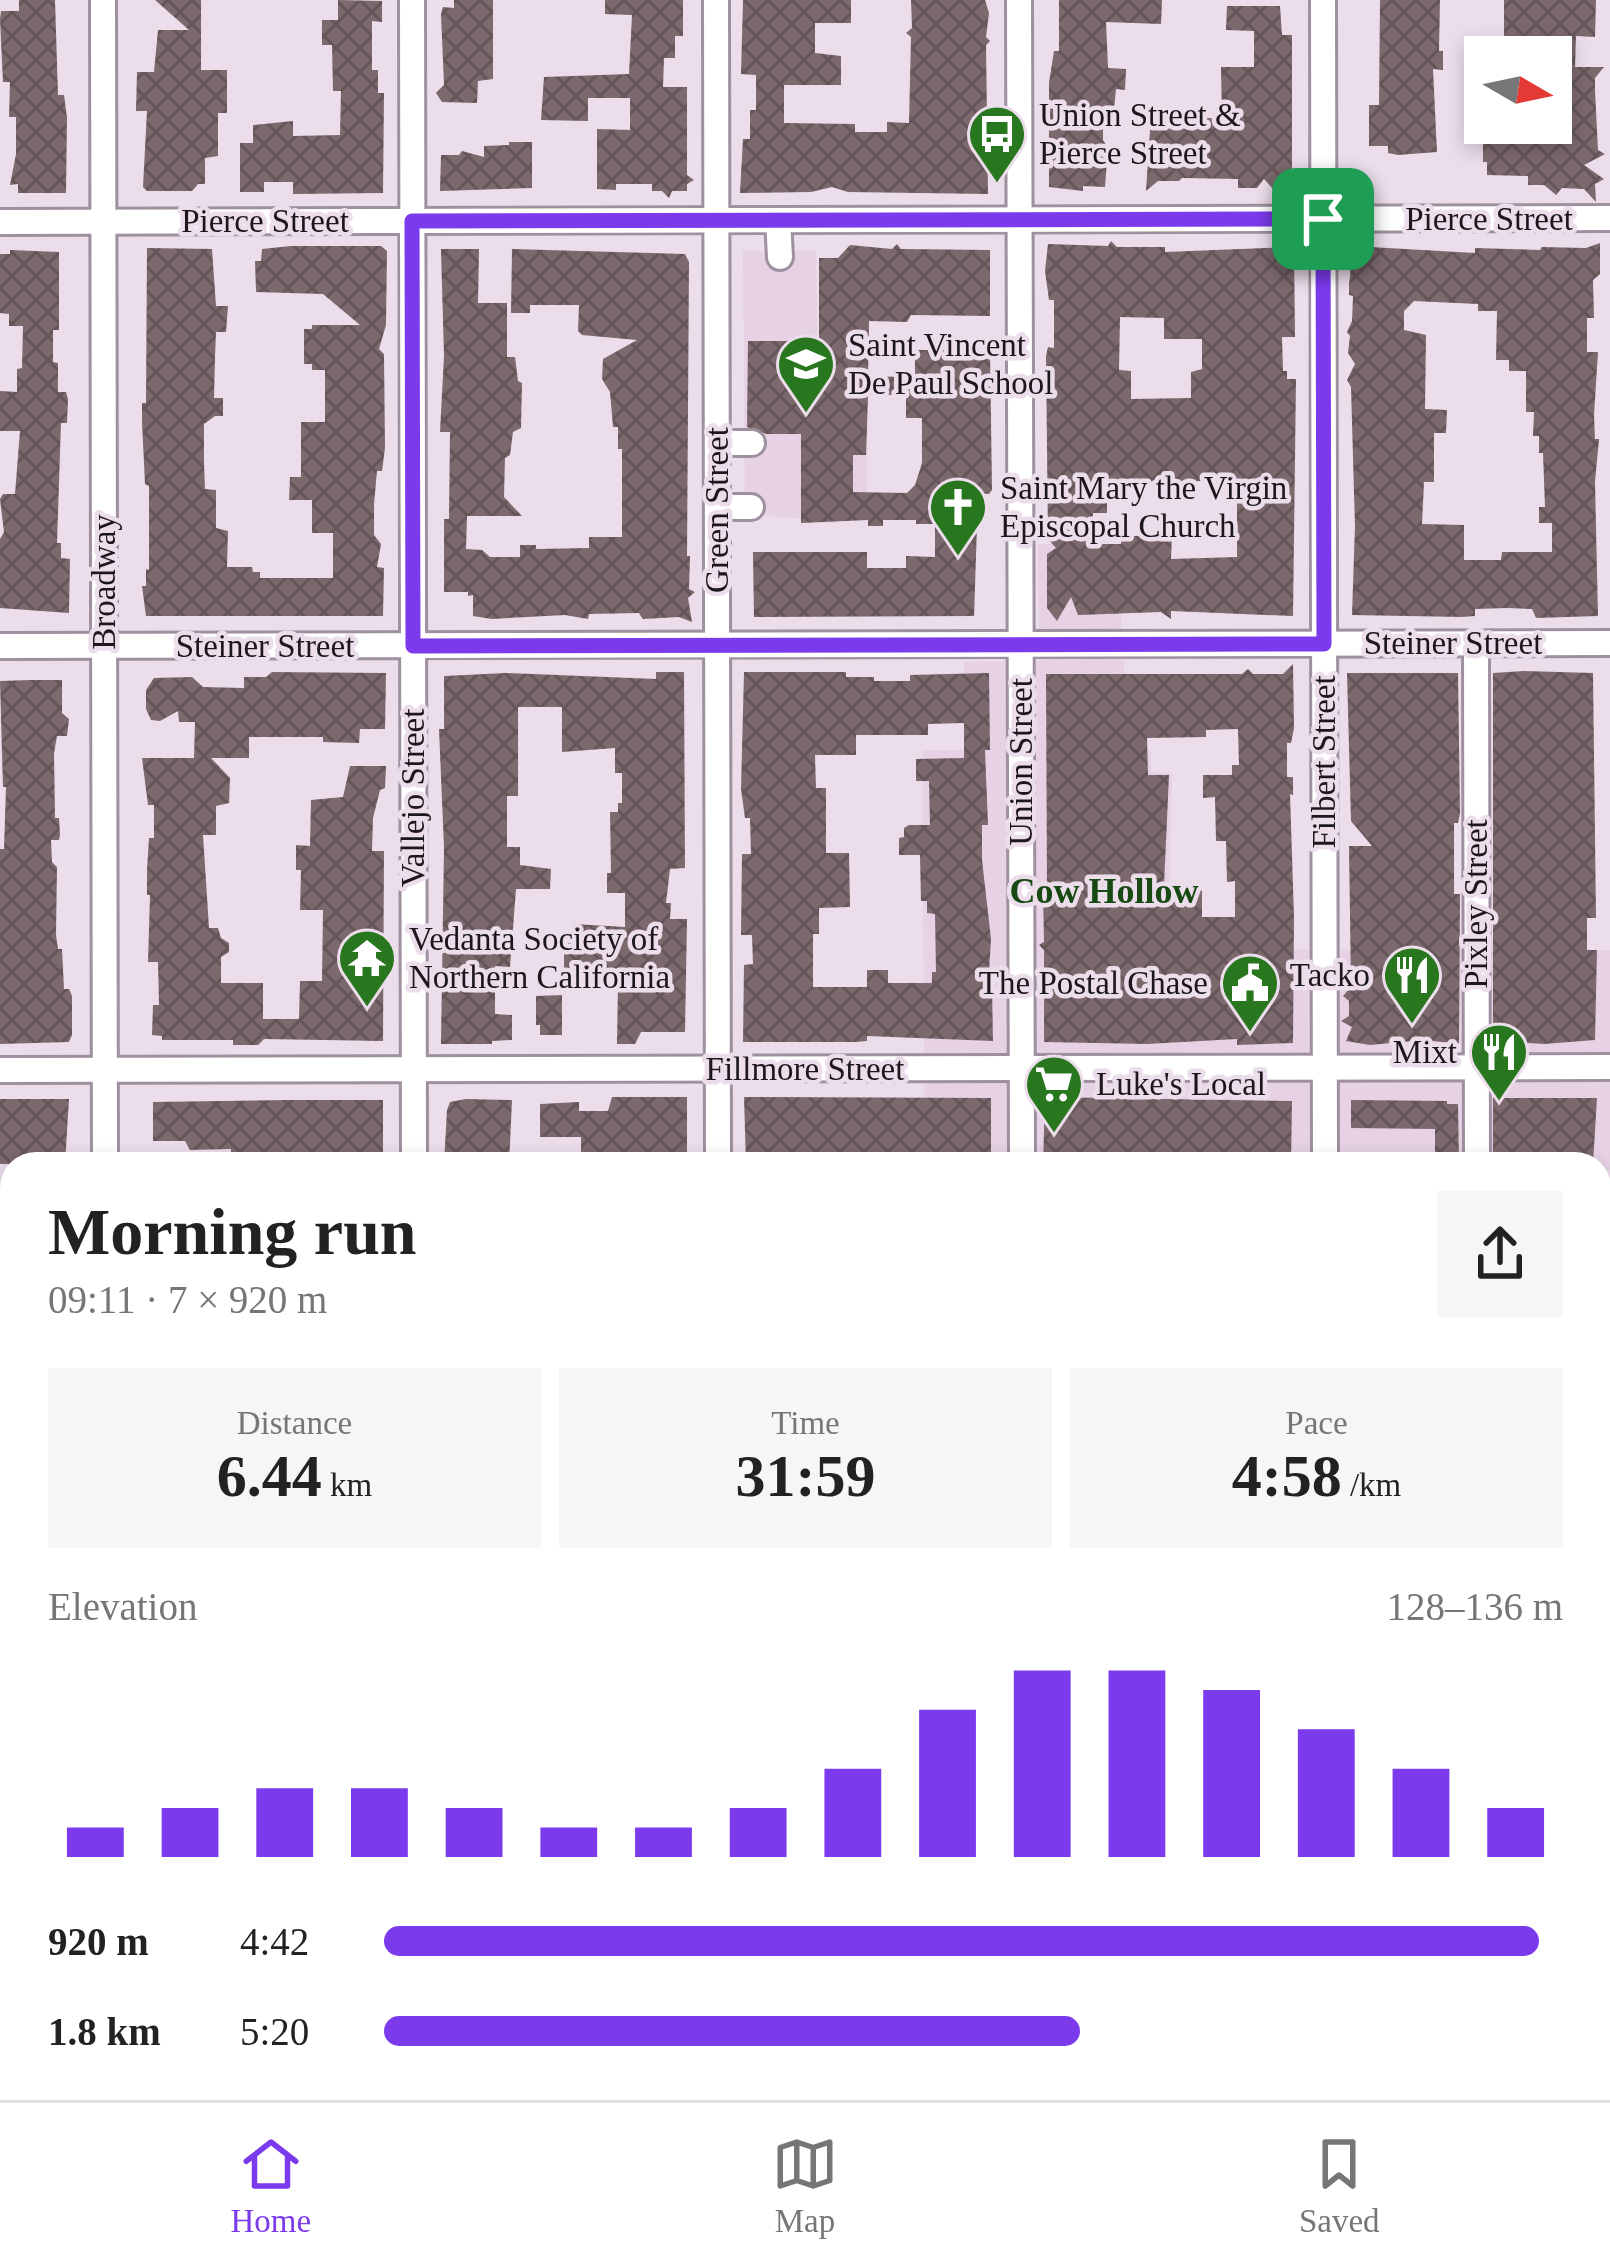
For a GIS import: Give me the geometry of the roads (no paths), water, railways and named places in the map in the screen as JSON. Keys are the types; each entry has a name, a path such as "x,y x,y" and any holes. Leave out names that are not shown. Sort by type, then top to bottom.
{"street":[{"name":"Broadway","path":"103,0 105,1152"},
{"name":"Vallejo Street","path":"412,0 414,1152"},
{"name":"Green Street","path":"716,0 716,220 728,331 717,443 718,1152"},
{"name":"Union Street","path":"1019,0 1022,1152"},
{"name":"Filbert Street","path":"1323,0 1325,1152"},
{"name":"Pierce Street","path":"0,222 1610,218"},
{"path":"778,220 780,256"},
{"path":"717,443 752,443"},
{"path":"717,507 751,507"},
{"name":"Pixley Street","path":"1476,643 1477,1152"},
{"name":"Steiner Street","path":"0,646 1610,643"},
{"name":"Fillmore Street","path":"0,1070 1610,1067"}],"place":[{"name":"Union Street & Pierce Street","path":"997,185"},
{"name":"Saint Vincent De Paul School","path":"806,415"},
{"name":"Saint Mary the Virgin Episcopal Church","path":"958,558"},
{"name":"Vedanta Society of Northern California","path":"367,1009"},
{"name":"Tacko","path":"1412,1026"},
{"name":"The Postal Chase","path":"1250,1034"},
{"name":"Mixt","path":"1499,1103"},
{"name":"Luke's Local","path":"1054,1135"}],"district":[{"name":"Cow Hollow","path":"1104,891"}]}
